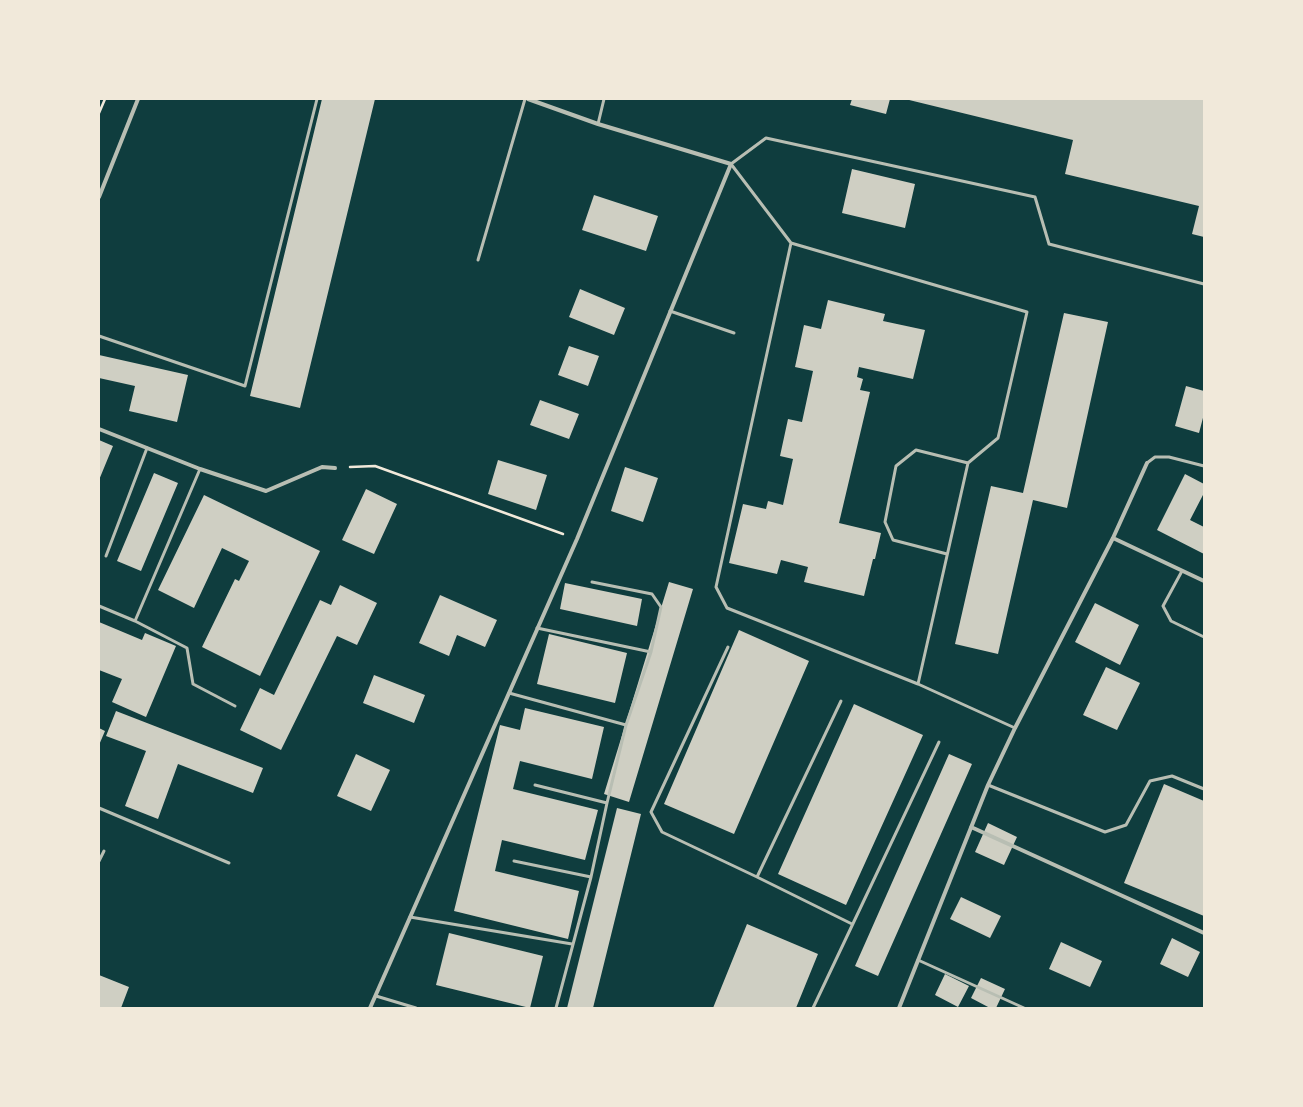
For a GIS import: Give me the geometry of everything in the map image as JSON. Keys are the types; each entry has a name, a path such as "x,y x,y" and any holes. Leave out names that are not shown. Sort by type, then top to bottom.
{"street":[{"path":"99,197 138,99"},
{"path":"370,1008 577,539 731,164 598,124 528,99"},
{"path":"99,429 200,469 266,491 322,467 335,468"},
{"path":"899,1008 988,785 1015,728 1113,538 1147,463"},
{"path":"1113,538 1204,581"},
{"path":"971,827 1204,933"}],"lane":[{"path":"99,336 245,386 317,99"},
{"path":"478,260 525,99"},
{"path":"598,124 604,99"},
{"path":"918,684 968,463 998,438 1027,312 791,243 731,164 766,138 1035,197 1049,244 1204,284"},
{"path":"791,243 716,587 727,608 918,684 1015,728"},
{"path":"670,311 734,333"},
{"path":"106,556 147,448"},
{"path":"947,554 893,540 885,522 896,466 916,450 968,463"},
{"path":"1147,463 1154,457 1169,456 1204,466"},
{"path":"135,621 200,469"},
{"path":"1182,571 1163,606 1171,620 1204,637"},
{"path":"556,1008 591,877 626,725 651,652 661,607 652,594 592,582"},
{"path":"99,606 135,621 187,648 193,684 235,706"},
{"path":"537,628 651,652"},
{"path":"728,647 651,812 662,832 757,876 852,924"},
{"path":"509,693 626,725"},
{"path":"757,876 841,701"},
{"path":"813,1008 939,742"},
{"path":"988,785 1105,832 1126,825 1150,780 1172,776 1204,789"},
{"path":"535,785 607,803"},
{"path":"99,808 229,863"},
{"path":"99,860 104,851"},
{"path":"514,861 591,877"},
{"path":"410,917 572,944"},
{"path":"918,960 1024,1008"},
{"path":"376,996 416,1008"}],"path":[{"path":"99,113 105,99"},
{"path":"335,468 375,466 577,539"}],"building":[{"path":"322,99 375,99 300,408 250,396"},
{"path":"852,99 890,99 886,114 850,105"},
{"path":"905,99 1204,99 1204,237 1192,234 1199,206 1065,174 1073,140"},
{"path":"852,169 915,184 905,228 842,213"},
{"path":"594,195 658,216 646,251 582,230"},
{"path":"580,289 625,308 614,335 569,317"},
{"path":"828,300 885,314 883,321 925,330 913,379 859,367 857,377 863,379 860,390 870,392 839,523 881,533 864,596 804,582 808,567 781,560 777,574 729,563 743,504 766,509 768,501 783,505 793,459 780,456 788,419 802,422 813,371 795,367 804,325 821,329"},
{"path":"1064,313 1108,322 1067,508 1033,500 998,654 955,644 991,486 1023,493"},
{"path":"569,346 599,356 588,386 558,375"},
{"path":"99,355 188,375 177,422 129,411 135,386 99,378"},
{"path":"1186,386 1204,391 1204,414 1199,433 1175,426"},
{"path":"540,400 579,414 569,439 530,425"},
{"path":"99,440 113,446 99,480"},
{"path":"498,460 547,475 536,510 488,494"},
{"path":"625,467 658,478 643,522 611,511"},
{"path":"154,473 178,483 141,571 117,561"},
{"path":"1185,474 1204,484 1204,493 1190,520 1204,527 1204,554 1157,530"},
{"path":"366,489 397,504 374,554 342,540"},
{"path":"204,495 320,551 260,676 202,647 235,579 239,581 249,561 222,548 194,608 158,590"},
{"path":"669,582 693,589 629,802 604,794"},
{"path":"565,583 642,599 637,626 560,609"},
{"path":"340,585 377,603 357,645 337,636 281,750 240,730 260,688 274,695 320,600 331,605"},
{"path":"440,595 497,620 485,647 457,635 449,656 419,643"},
{"path":"1095,603 1139,625 1120,665 1075,642"},
{"path":"99,622 142,640 145,633 176,646 146,717 112,702 122,679 99,670"},
{"path":"739,630 809,661 734,834 664,804"},
{"path":"549,634 627,653 615,703 537,684"},
{"path":"1106,667 1140,683 1117,730 1083,715"},
{"path":"374,675 425,695 414,723 363,703"},
{"path":"854,704 923,735 846,905 778,874"},
{"path":"525,708 604,727 592,779 520,761 513,789 598,810 585,860 502,840 495,871 579,891 568,939 454,911 500,725 520,730"},
{"path":"116,711 263,768 253,793 178,764 158,819 125,806 146,751 106,736"},
{"path":"99,728 105,731 99,745"},
{"path":"356,754 390,770 371,811 337,796"},
{"path":"949,754 972,764 878,976 855,966"},
{"path":"1164,784 1204,801 1204,916 1124,883"},
{"path":"617,808 641,814 593,1008 567,1008"},
{"path":"988,823 1017,837 1004,865 975,852"},
{"path":"961,897 1001,916 990,938 950,919"},
{"path":"747,924 818,954 796,1008 713,1008"},
{"path":"449,933 543,956 530,1008 436,985"},
{"path":"1172,938 1200,952 1188,977 1160,964"},
{"path":"1061,942 1102,961 1090,987 1049,969"},
{"path":"945,974 969,986 958,1007 935,995"},
{"path":"99,975 129,987 121,1008 99,1008"},
{"path":"981,978 1005,989 996,1008 990,1008 971,998"}]}
